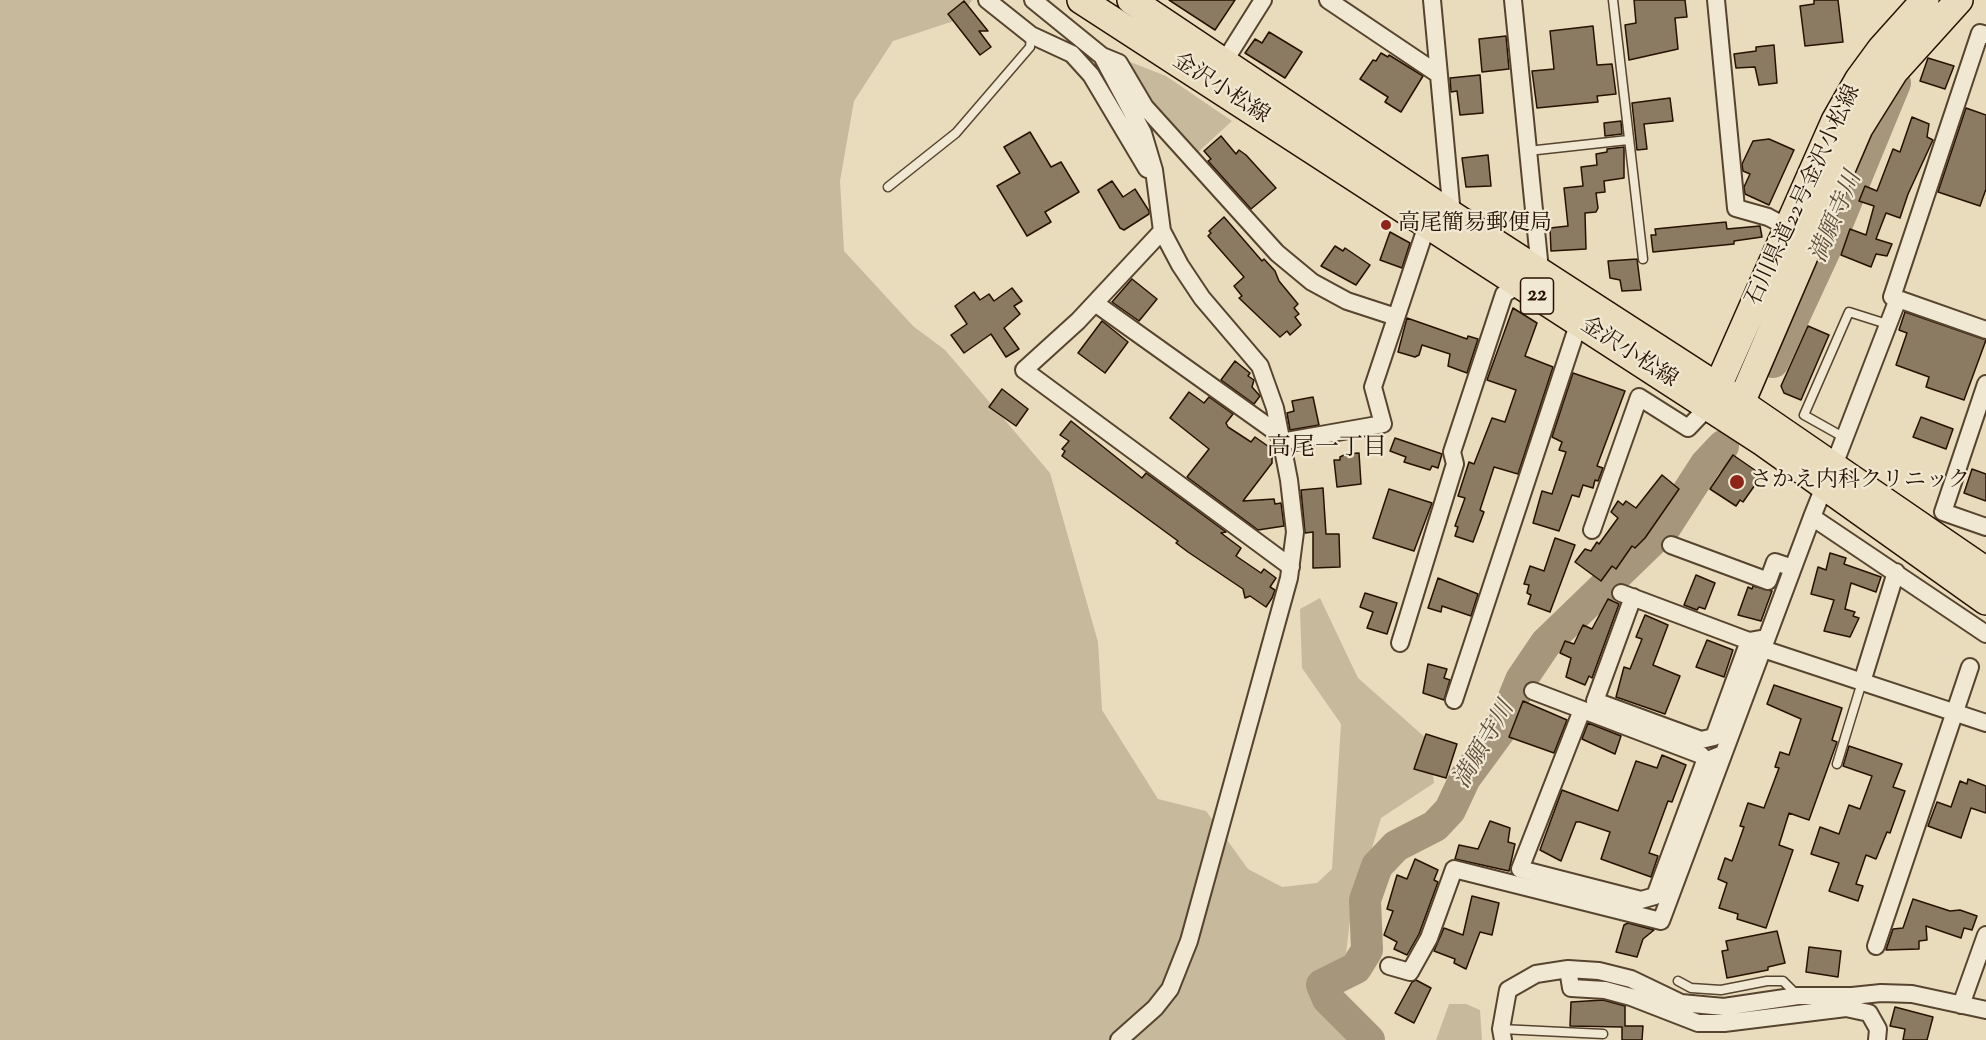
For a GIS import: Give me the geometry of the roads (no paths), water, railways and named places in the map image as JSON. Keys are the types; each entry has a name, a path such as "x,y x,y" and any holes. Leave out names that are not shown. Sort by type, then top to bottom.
{"main road":[{"name":"金沢小松線","path":"1081,0 1427,225 1529,277 1737,412 1829,476 1986,571"},
{"name":"金沢小松線","path":"1131,0 1452,215 1529,277 1579,322 1713,397"},
{"name":"石川県道22号金沢小松線","path":"1713,397 1835,121 1859,79 1902,23 1925,0"},
{"name":"石川県道22号金沢小松線","path":"1737,412 1819,216 1874,101 1917,43 1959,0"},
{"name":"金沢小松線","path":"1829,476 1986,601"}],"street":[{"path":"987,0 1031,35 1072,54 1090,75 1156,184"},
{"path":"1033,0 1102,56 1119,63 1145,107 1277,253 1312,282 1347,301 1396,317"},
{"path":"1224,62 1263,0"},
{"path":"1328,0 1438,74"},
{"path":"1432,0 1452,215"},
{"path":"1400,643 1455,464 1452,452 1504,294 1529,277 1528,152 1513,0"},
{"path":"1716,0 1736,207 1768,217 1787,227"},
{"path":"1985,327 1892,297 1980,33 1986,35"},
{"path":"1102,56 1143,133 1156,184 1162,231 1180,266 1202,298 1260,366 1275,408 1295,532 1291,567 1257,700 1189,941 1170,989 1155,1008 1119,1040"},
{"path":"1095,303 1281,439 1383,424 1373,387 1427,225"},
{"path":"1162,231 1095,303 1024,370 1291,567"},
{"path":"1898,299 1890,326 1846,439 1812,517 1793,568 1760,643 1714,737 1701,740 1595,701 1627,595 1760,643 1862,682 1986,723"},
{"path":"1454,700 1579,322"},
{"path":"1986,384 1943,512 1986,527"},
{"path":"1592,530 1639,397 1688,428 1713,397"},
{"path":"1812,517 1986,634"},
{"path":"1671,545 1768,581 1775,562 1793,568"},
{"path":"1862,682 1896,572"},
{"path":"1389,966 1410,972 1429,938 1454,869 1661,921 1723,754 1760,643"},
{"path":"1876,946 1970,667"},
{"path":"1533,691 1701,755 1705,761"},
{"path":"1582,710 1520,869 1641,900 1655,896 1705,761 1723,754"},
{"path":"1961,1005 1986,935"},
{"path":"1502,1034 1508,990 1536,974 1568,969 1599,971 1632,979 1681,1003 1724,1006 1798,996 1912,994 1986,1010"},
{"path":"1568,969 1571,988 1605,990 1631,996 1698,1023 1724,1023 1846,1008 1869,1013 1878,1029 1877,1040"}],"lane":[{"path":"1613,0 1643,259"},
{"path":"888,187 956,133 1030,46 1031,35"},
{"path":"1528,152 1628,140"},
{"path":"1846,439 1804,415 1849,312 1890,326"},
{"path":"1837,764 1862,682"},
{"path":"1678,981 1691,988 1721,990 1767,981 1784,981 1798,996"},
{"path":"1502,1034 1603,1034"}],"waterway":[{"name":"満願寺川","path":"1773,362 1837,224 1895,83"},
{"name":"満願寺川","path":"1369,1040 1328,999 1322,985 1356,968 1367,950 1365,900 1377,866 1396,846 1435,826 1450,810 1465,778 1501,729 1521,680 1546,643 1664,529 1706,464 1723,446"}],"place":[{"name":"高尾簡易郵便局","path":"1386,225"},
{"name":"さかえ内科クリニック","path":"1737,482"}],"district":[{"name":"高尾一丁目","path":"1327,450"}]}
